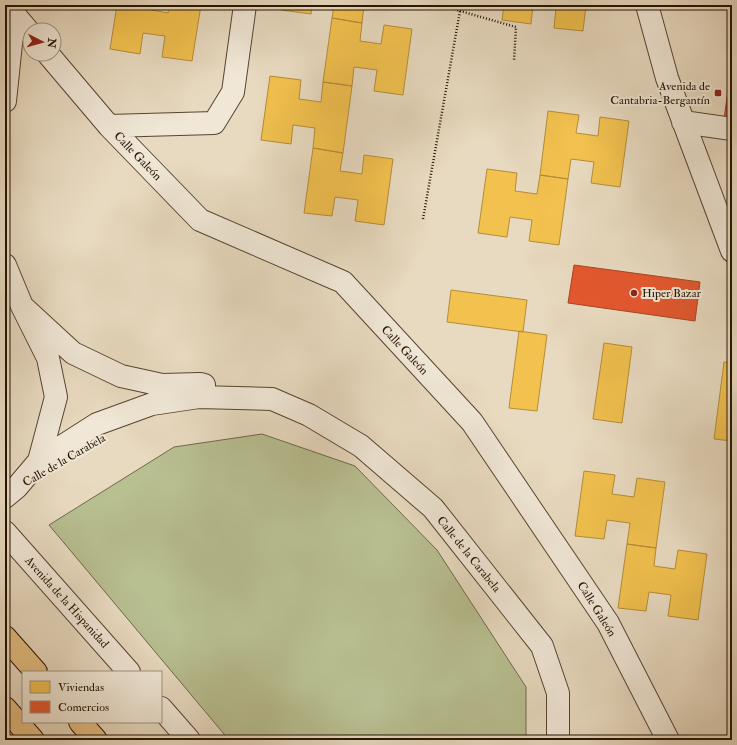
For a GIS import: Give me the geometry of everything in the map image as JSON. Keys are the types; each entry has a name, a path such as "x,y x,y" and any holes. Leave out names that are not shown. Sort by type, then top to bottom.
{"highway":[{"path":"5,637 35,671"},
{"path":"5,708 33,740"},
{"path":"81,723 96,740"}],"street":[{"path":"109,126 214,123 233,92 246,5"},
{"path":"647,5 667,78 732,251"},
{"path":"11,8 22,22"},
{"path":"5,101 11,8"},
{"name":"Calle Galeón","path":"55,62 109,126 200,220 343,282 472,422 608,623 668,740"},
{"path":"683,122 732,129"},
{"name":"Calle de la Carabela","path":"5,265 22,306 48,358 56,397 39,461"},
{"name":"Calle de la Carabela","path":"22,306 73,353 120,376 162,385 200,384 272,399 309,416 361,446 433,508 542,646 558,692 558,740"},
{"name":"Calle de la Carabela","path":"11,492 39,461 97,424 152,404 199,397 272,399"},
{"name":"Calle de la Carabela","path":"11,492 104,436 155,418 200,410 269,412 309,416"},
{"name":"Avenida de la Hispanidad","path":"5,532 128,671"},
{"path":"162,709 189,740"}],"path":[{"path":"443,5 516,27 514,61"},
{"path":"423,220 460,11"}],"green space":[{"path":"262,434 355,466 437,550 526,687 526,740 229,740 49,525 174,447"}],"building: Viviendas":[{"path":"117,5 148,5 147,9 168,13 169,5 201,5 192,61 162,57 165,36 143,33 140,54 110,49"},
{"path":"282,5 312,5 311,14 281,10"},
{"path":"334,5 364,5 362,23 332,18"},
{"path":"504,5 533,5 531,24 502,20"},
{"path":"541,5 586,5 583,31 554,28 556,7"},
{"path":"332,18 362,23 360,41 381,44 384,25 412,29 403,95 374,91 377,70 354,67 352,86 323,82"},
{"path":"270,76 301,80 299,99 321,102 323,82 352,86 343,153 313,148 315,128 293,125 291,144 261,140"},
{"path":"548,111 579,115 576,133 598,136 600,117 629,121 620,187 591,183 594,162 571,159 568,179 540,175"},
{"path":"313,148 343,153 340,171 362,174 364,155 393,159 384,225 355,221 358,200 335,197 332,216 304,213"},
{"path":"487,169 517,173 515,191 537,194 540,175 568,179 559,245 529,241 532,220 510,217 507,237 478,233"},
{"path":"451,290 527,300 523,332 447,322"},
{"path":"519,331 547,335 537,411 509,408"},
{"path":"604,343 632,347 622,423 593,419"},
{"path":"724,362 732,363 732,441 714,439"},
{"path":"584,471 615,475 612,494 634,497 637,478 665,482 656,548 627,544 630,523 607,520 604,539 575,536"},
{"path":"627,544 656,548 654,566 675,569 678,550 707,554 698,620 668,616 671,595 649,592 646,611 618,608"}],"building: Comercios":[{"path":"730,76 732,76 732,120 724,119"},
{"name":"Hiper Bazar","path":"574,265 700,282 695,321 568,303"}],"place":[{"name":"Avenida de Cantabria-Bergantín","path":"718,93"},
{"name":"Hiper Bazar","path":"634,293"}]}
